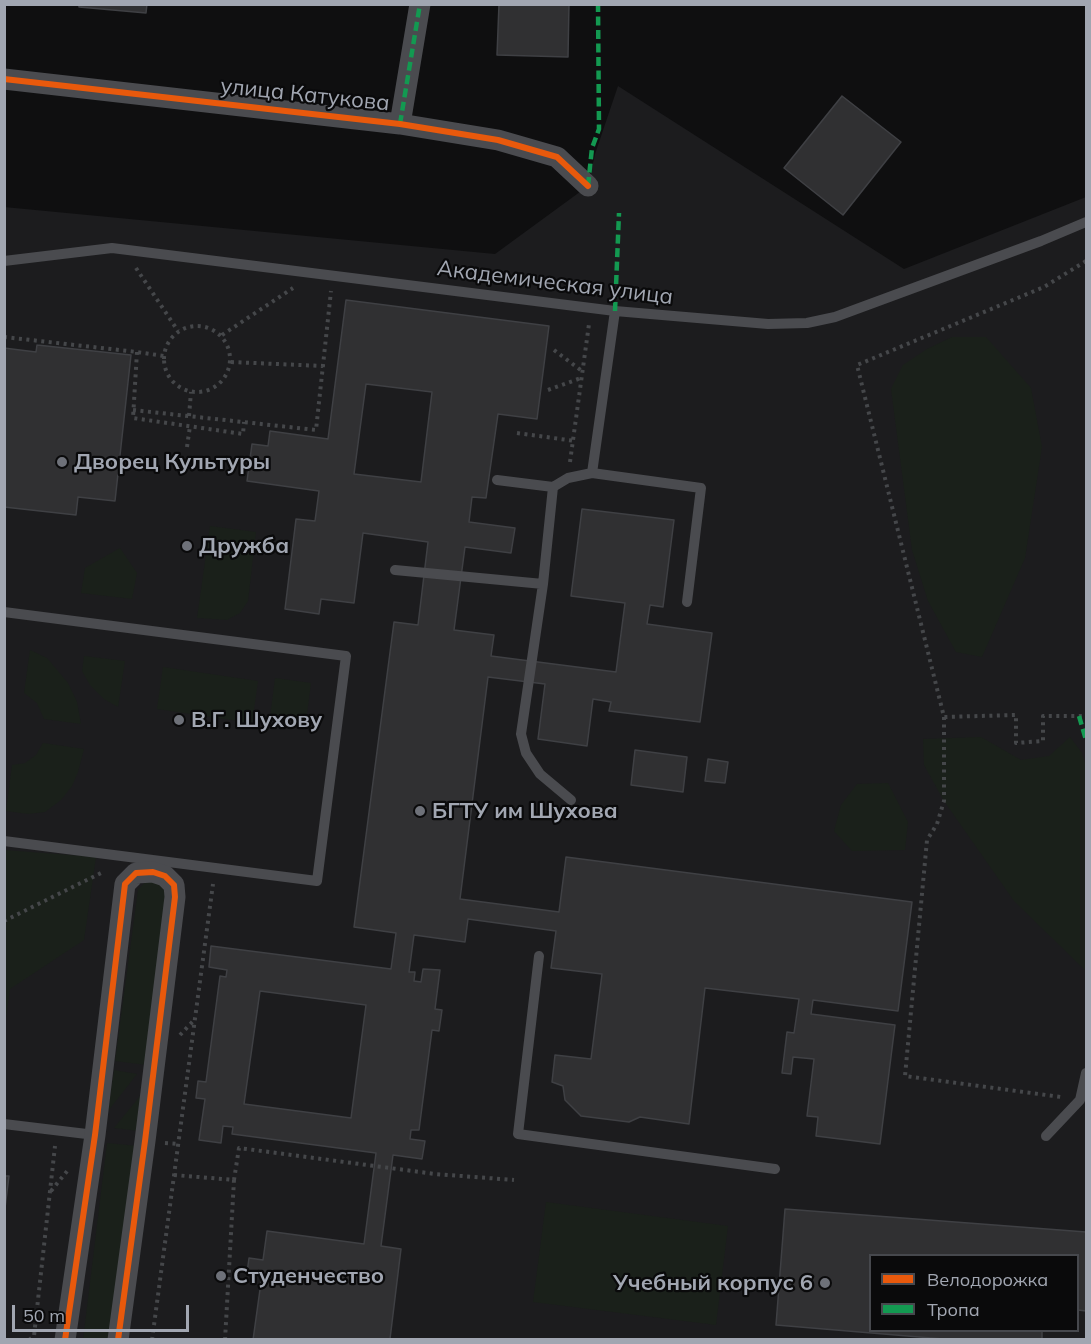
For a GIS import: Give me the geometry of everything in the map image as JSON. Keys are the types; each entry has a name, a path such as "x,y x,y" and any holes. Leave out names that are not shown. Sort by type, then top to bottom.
{"street":[{"path":"400,124 420,4"},
{"name":"улица Катукова","path":"4,79 400,124 498,140 556,157 588,186"},
{"path":"65,1340 95,1135 125,884 136,873 153,872 165,876 174,885 175,897 147,1130 118,1340"}],"lane":[{"name":"Академическая улица","path":"4,261 112,248 615,311 768,324 807,323 845,313 1041,241 1086,222"},
{"path":"592,472 615,311"},
{"path":"497,480 553,488 568,478 592,472 701,488 687,602"},
{"path":"553,488 543,584 522,734 526,753 540,774 571,800"},
{"path":"395,570 543,584"},
{"path":"4,612 346,656 317,881 4,841"},
{"path":"539,956 518,1134 775,1168"},
{"path":"1046,1136 1080,1100 1086,1073"},
{"path":"4,1124 95,1135"}],"path":[{"path":"131,260 178,331"},
{"path":"1080,1100 905,1076 927,840 937,824 944,801 944,717 857,365 1044,287 1086,261"},
{"path":"222,335 301,283"},
{"path":"133,410 316,430 332,287"},
{"path":"200,325 222,335 230,348 231,362 227,375 218,386 205,392 191,392 180,387 171,379 165,368 164,356 168,342 178,331 200,325"},
{"path":"4,337 164,356"},
{"path":"554,350 582,371"},
{"path":"137,351 133,418 243,434 244,422"},
{"path":"231,362 323,366"},
{"path":"548,390 582,378"},
{"path":"189,416 191,392"},
{"path":"188,447 190,426"},
{"path":"517,433 596,444"},
{"path":"944,717 1016,715 1016,742 1043,741 1043,716 1086,716"},
{"path":"4,921 133,857"},
{"path":"152,1340 214,868"},
{"path":"32,1338 51,1191 56,1130"},
{"path":"225,1340 234,1180 238,1148 435,1174 514,1180"},
{"path":"174,1175 234,1180"}],"shaded area":[{"path":"618,86 904,269 1086,197 1086,1339 5,1339 4,207 495,254 588,186 595,154"},
{"path":"952,337 986,337 1031,388 1042,447 1025,558 982,657 956,652 928,601 912,550 891,389 903,365 927,349"},
{"path":"210,526 256,532 248,601 240,613 227,620 197,618"},
{"path":"120,548 137,573 132,599 81,593 85,568"},
{"path":"30,650 47,658 68,683 77,702 81,724 44,719 37,703 24,693"},
{"path":"84,656 125,661 118,707 104,699 90,685 82,671"},
{"path":"163,667 258,681 252,723 157,709"},
{"path":"275,678 311,683 306,722 270,717"},
{"path":"981,737 1021,760 1049,756 1070,737 1082,753 1086,766 1086,971 1014,901 944,801 924,765 923,739"},
{"path":"43,743 84,749 72,786 61,800 45,812 28,814 6,811 12,765 25,763 36,755"},
{"path":"888,783 908,822 905,850 852,851 834,831 841,805 857,784"},
{"path":"5,850 96,857 84,940 10,989 5,1024"},
{"path":"156,881 169,893 147,1065 115,1061 138,890 145,882"},
{"path":"114,1070 137,1074 108,1111"},
{"path":"145,1090 139,1131 114,1128"},
{"path":"107,1143 138,1146 114,1339 83,1340"},
{"path":"546,1202 728,1226 716,1325 533,1302"}],"building":[{"path":"79,4 147,4 146,13 79,7"},
{"path":"499,4 569,4 568,57 497,55"},
{"path":"842,96 901,142 843,215 784,168"},
{"name":"БГТУ им Шухова","path":"346,300 549,326 537,419 498,414 486,498 472,497 469,522 515,528 511,553 465,547 454,630 494,635 491,656 616,672 625,603 571,596 582,509 674,520 663,607 650,605 647,624 712,633 700,722 609,711 611,702 593,699 587,746 538,739 545,684 488,677 460,899 559,912 566,857 912,902 898,1011 813,1000 811,1014 895,1025 880,1144 816,1136 818,1117 807,1116 814,1059 793,1057 791,1074 782,1073 787,1032 794,1033 799,999 705,988 689,1124 640,1117 629,1122 581,1116 565,1100 563,1086 552,1082 555,1055 591,1059 602,974 551,968 556,931 468,919 465,942 414,935 409,972 415,972 414,981 421,982 423,969 440,970 435,1009 442,1010 439,1031 432,1030 419,1130 411,1130 410,1139 425,1141 422,1159 393,1155 381,1246 401,1249 390,1339 253,1340 262,1275 247,1273 249,1258 263,1260 267,1231 364,1244 376,1153 232,1134 233,1127 223,1126 221,1143 199,1140 205,1099 196,1098 198,1081 206,1082 220,976 226,977 227,970 209,967 211,946 391,969 396,933 354,927 394,622 418,625 428,542 363,533 354,603 321,599 319,614 285,609 296,519 315,521 319,491 247,481 252,444 268,446 270,431 328,439","holes":["366,384 432,392 421,482 354,474","260,991 366,1005 351,1118 244,1104"]},
{"name":"Дворец Культуры","path":"37,345 131,355 115,501 78,497 76,515 4,507 4,348 36,352"},
{"path":"635,750 687,757 683,792 631,785"},
{"path":"708,759 728,762 725,783 705,781"},
{"path":"4,1176 9,1176 4,1216"},
{"name":"Учебный корпус 6","path":"785,1209 1086,1232 1086,1311 1079,1310 1079,1254 869,1254 869,1332 1042,1332 1042,1340 955,1340 776,1325"}],"marked path":[{"path":"400,124 420,4"},
{"path":"588,186 592,148 599,129 598,4"},
{"path":"615,311 619,213"},
{"path":"1079,716 1086,740"}],"cycle path":[{"path":"4,79 400,124 498,140 557,157 588,186"},
{"path":"65,1340 95,1135 125,884 136,873 153,872 165,876 174,885 175,897 118,1340"}],"place":[{"name":"Дворец Культуры","path":"62,462"},
{"name":"Дружба","path":"187,546"},
{"name":"В.Г. Шухову","path":"179,720"},
{"name":"БГТУ им Шухова","path":"420,811"},
{"name":"Студенчество","path":"221,1276"},
{"name":"Учебный корпус 6","path":"825,1283"}]}
